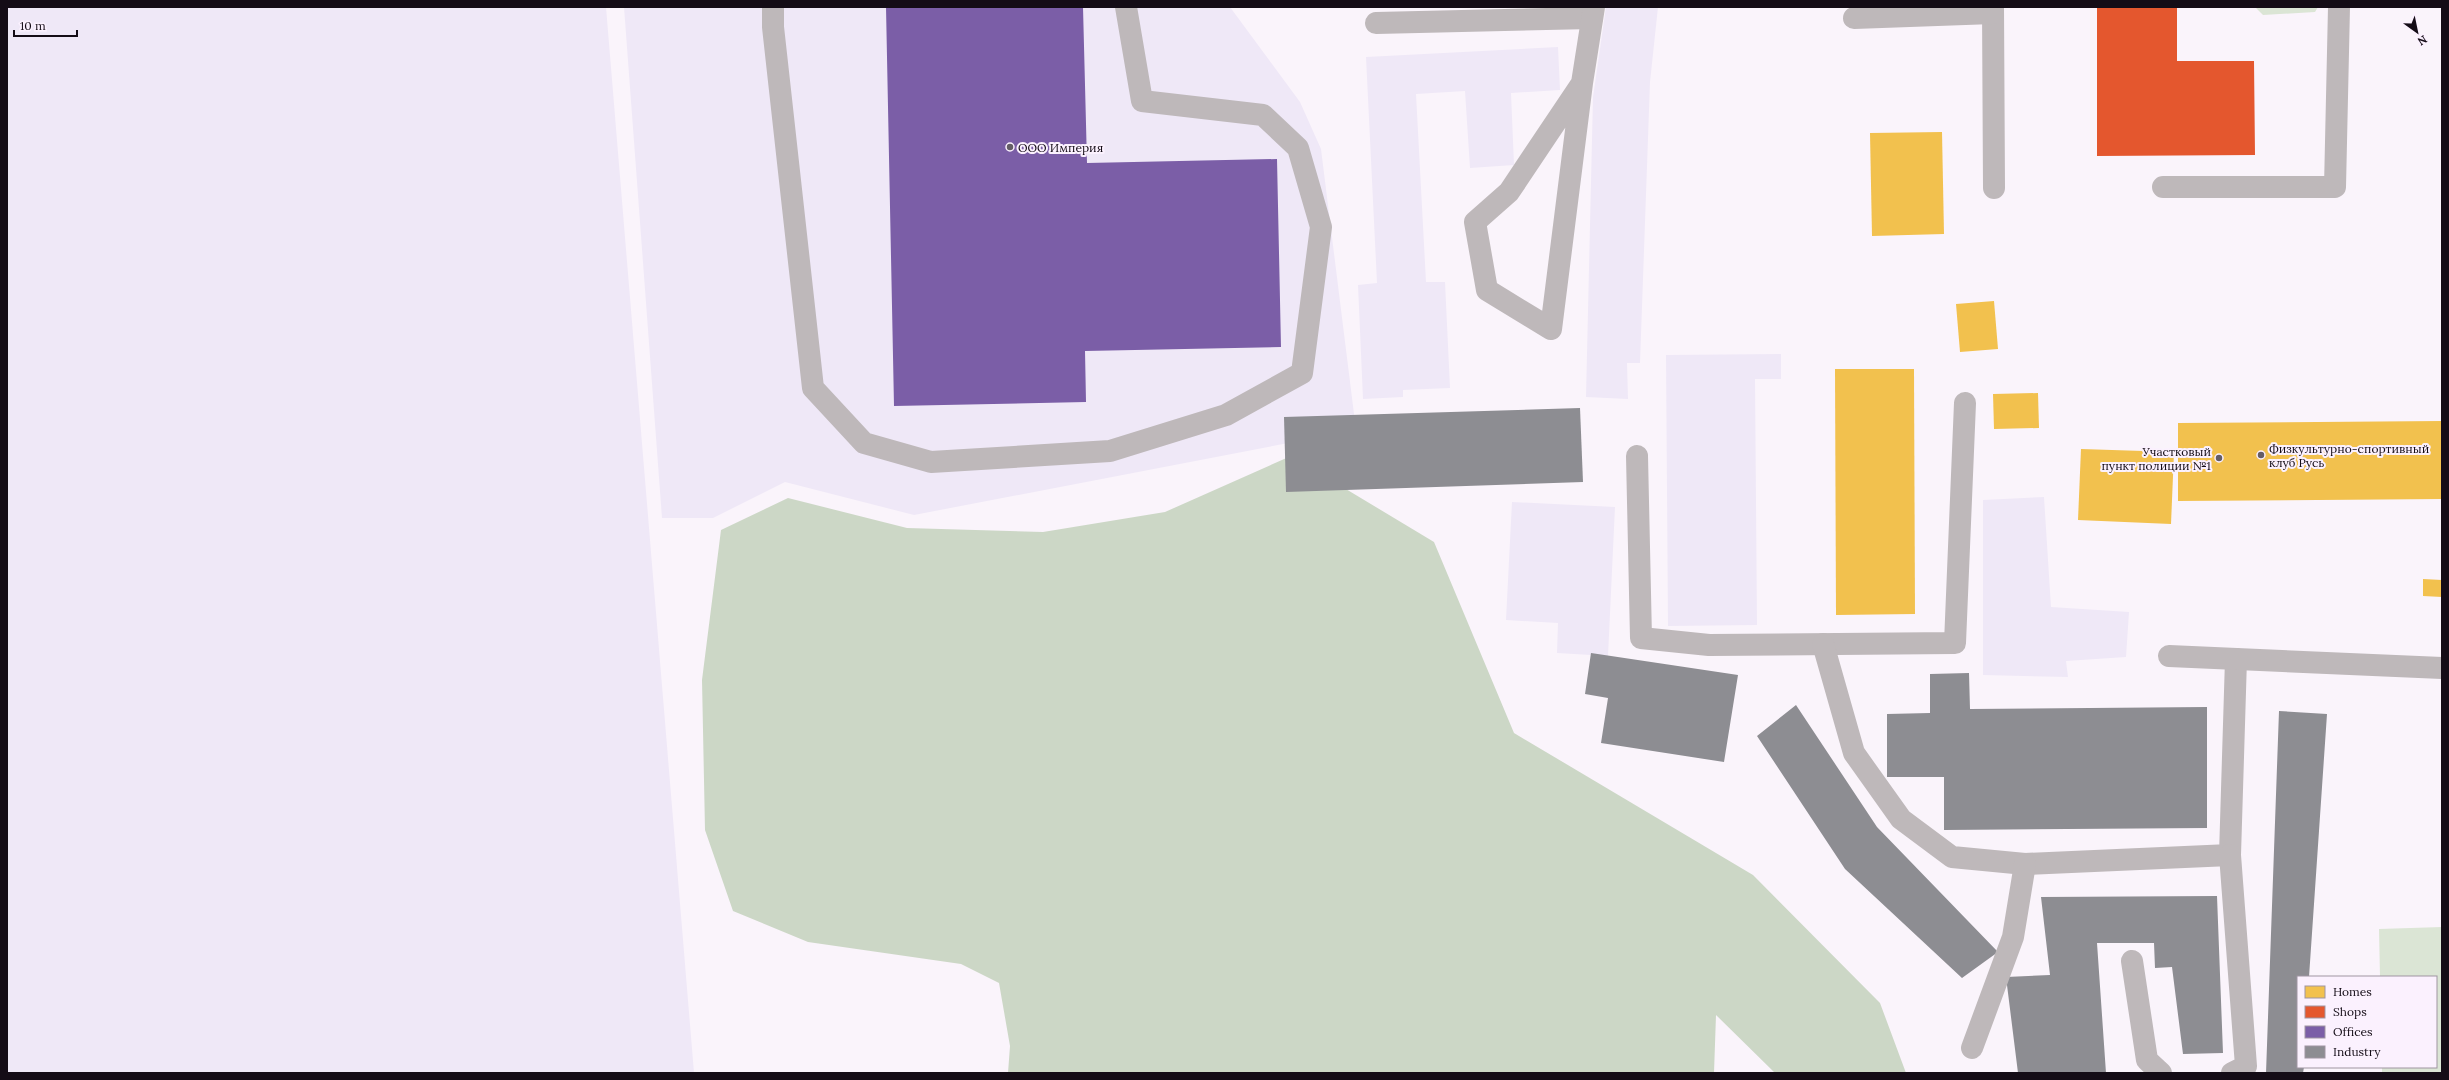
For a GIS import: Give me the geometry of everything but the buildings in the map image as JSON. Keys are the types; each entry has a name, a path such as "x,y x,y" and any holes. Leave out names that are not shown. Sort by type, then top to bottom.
{"lane":[{"path":"773,7 774,35 813,388 864,443 931,462 1110,450 1226,415 1302,373 1321,227 1298,148 1263,114 1142,101 1126,7"},
{"path":"2163,188 2335,187 2339,7"},
{"path":"1854,18 1993,10 1994,188"},
{"path":"1376,23 1593,12 1582,83 1551,328 1487,290 1475,222 1509,192 1582,83"},
{"path":"1637,456 1641,638 1709,645 1955,643 1965,403"},
{"path":"1824,644 1854,753 1901,819 1952,857 2025,864 2230,855"},
{"path":"2169,656 2442,668"},
{"path":"2236,659 2230,855 2241,1071"},
{"path":"1972,1048 2013,937 2025,864"},
{"path":"2132,961 2147,1060 2160,1073"}],"shaded area":[{"path":"7,7 606,7 694,1073 7,1073"},
{"path":"624,7 1230,7 1300,102 1321,149 1356,430 914,515 785,482 713,518 662,518"},
{"path":"1606,7 1658,7 1650,82 1640,363 1627,363 1628,399 1586,397 1593,97"},
{"path":"1558,47 1560,90 1511,93 1514,165 1470,168 1465,91 1416,94 1426,282 1445,282 1450,388 1403,390 1403,397 1363,399 1358,285 1377,283 1366,57"},
{"path":"1781,354 1781,379 1755,379 1757,625 1668,626 1666,355"},
{"path":"2044,497 2051,607 2129,612 2126,657 2066,661 2068,677 1983,675 1983,500"},
{"path":"1512,502 1615,507 1608,656 1557,653 1558,623 1506,620"}],"green space":[{"path":"2255,7 2318,7 2315,12 2263,15"},
{"path":"1291,456 1434,542 1514,733 1753,875 1880,1003 1906,1073 1775,1073 1716,1015 1714,1073 1008,1073 1010,1046 999,983 961,964 808,942 733,911 705,830 702,680 721,530 788,498 907,528 1043,532 1165,512"},
{"path":"2442,927 2442,1073 2382,1073 2382,1068 2437,1068 2437,976 2380,976 2379,929"}],"place":[{"name":"ООО Империя","path":"1010,147"},
{"name":"Физкультурно-спортивный клуб Русь","path":"2261,455"},
{"name":"Участковый пункт полиции №1","path":"2219,458"}]}
